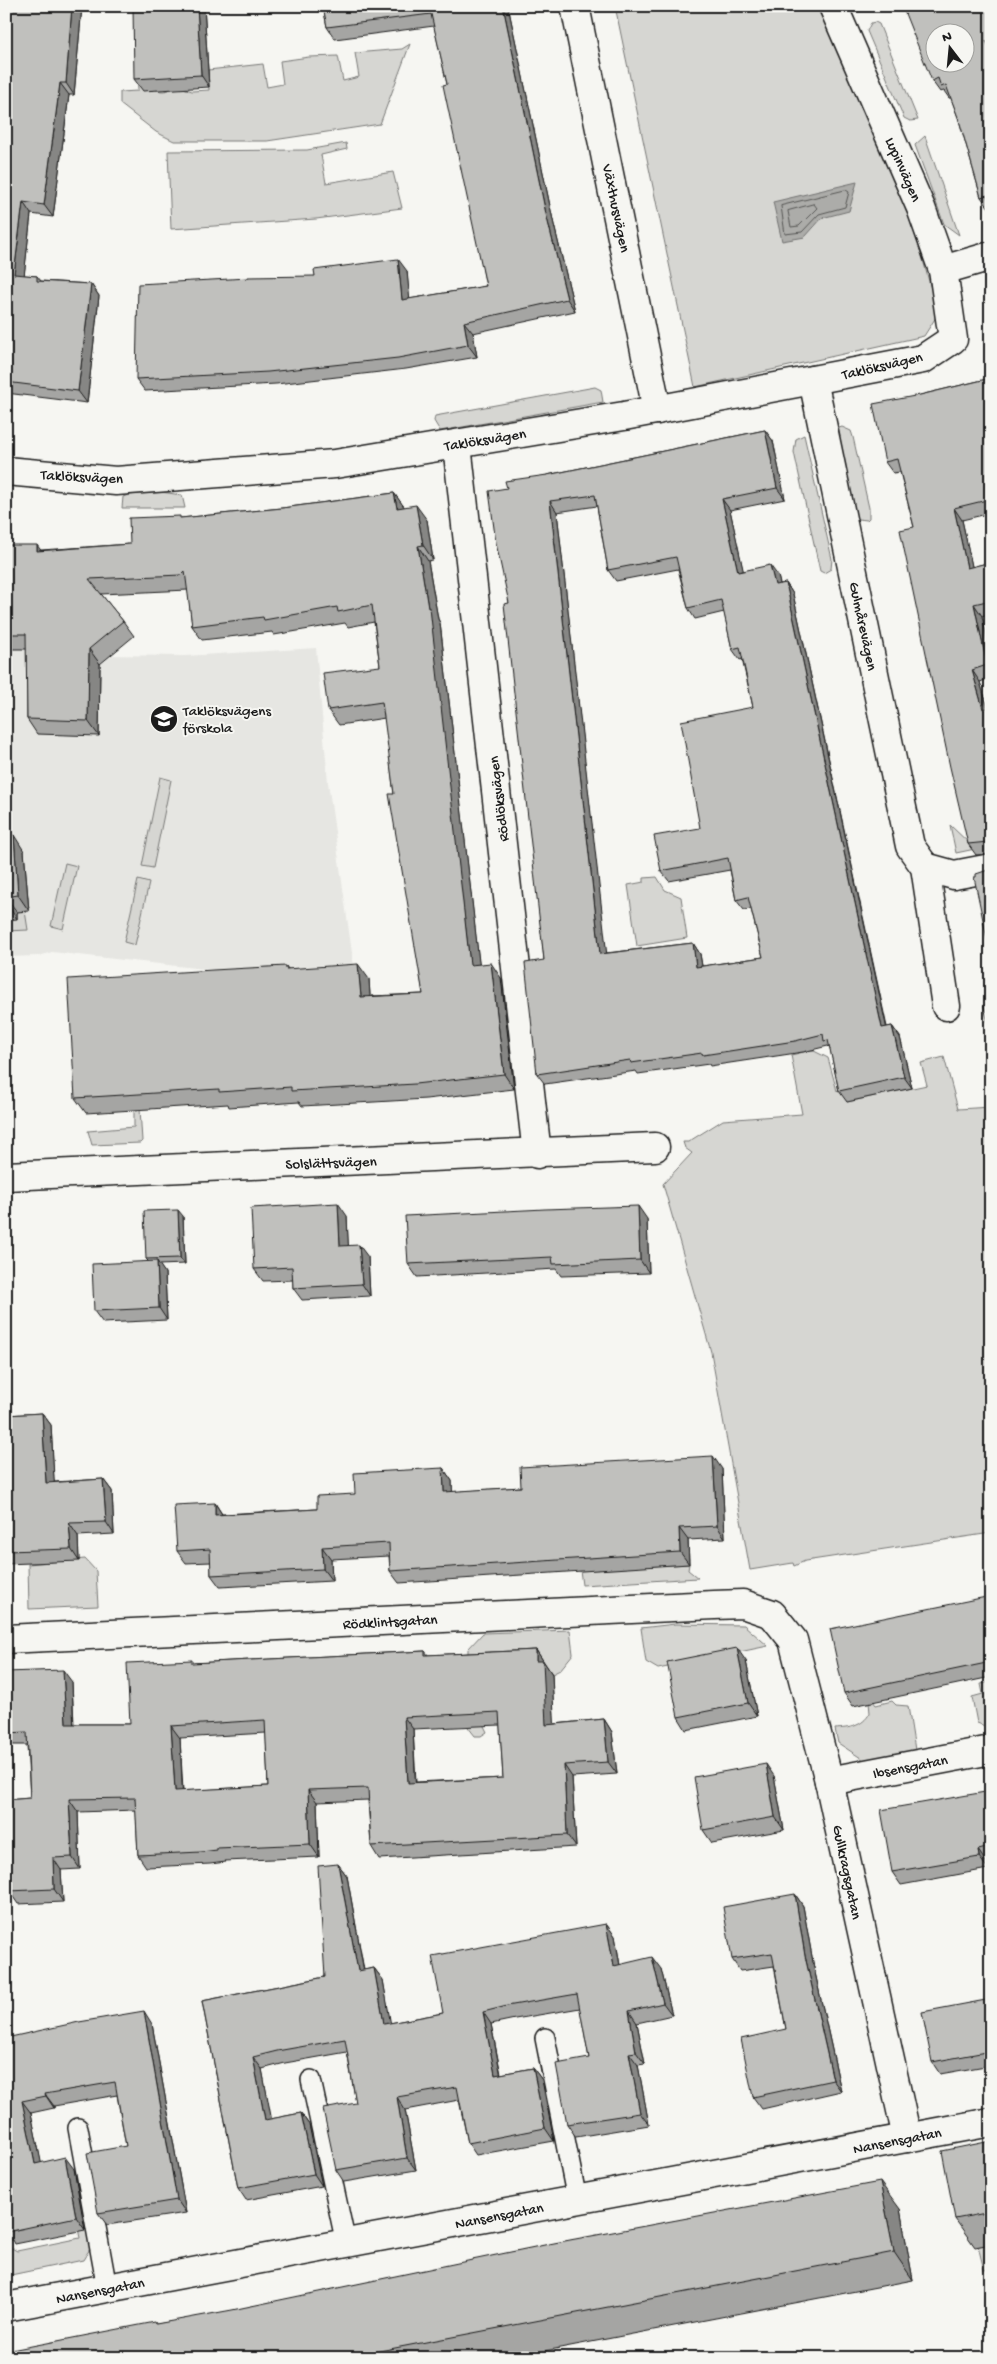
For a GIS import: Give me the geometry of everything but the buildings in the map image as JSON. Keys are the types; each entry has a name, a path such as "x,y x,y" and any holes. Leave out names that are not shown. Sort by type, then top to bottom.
{"street":[{"name":"Växthusvägen","path":"575,6 657,410"},
{"name":"Lupinvägen","path":"833,6 921,208 943,270 953,339"},
{"path":"943,270 991,256"},
{"name":"Taklöksvägen","path":"6,471 116,480 335,464 657,410 923,359 953,339"},
{"name":"Gulmårevägen","path":"813,380 910,846 925,867 946,1006"},
{"name":"Rödlöksvägen","path":"457,444 537,1154"},
{"path":"925,867 954,875 991,868"},
{"name":"Solslättsvägen","path":"6,1176 537,1154 656,1147"},
{"name":"Rödklintsgatan","path":"6,1638 742,1604 772,1614"},
{"name":"Gullkragsgatan","path":"772,1614 793,1640 829,1782 906,2138"},
{"name":"Ibsensgatan","path":"829,1782 991,1750"},
{"name":"Nansensgatan","path":"6,2308 991,2122"}],"lane":[{"path":"545,2038 577,2200"},
{"path":"311,2080 346,2244"},
{"path":"78,2128 107,2288"}],"shaded area":[{"path":"615,6 824,6 886,153 920,249 938,314 924,336 695,387"},
{"path":"871,23 879,24 918,120 910,121 904,118 867,31"},
{"path":"410,44 380,124 267,141 174,141 156,132 120,104 120,92 138,91 137,68 150,85 158,90 169,90 171,84 192,91 209,90 208,70 263,64 267,87 283,84 280,61 338,56 343,81 359,77 355,53 402,49"},
{"path":"925,136 959,235 944,224 915,145"},
{"path":"346,143 347,149 321,155 326,183 393,172 402,208 316,219 171,229 168,151 307,150"},
{"path":"595,387 601,390 603,402 440,431 434,421 435,416"},
{"path":"842,427 851,431 853,437 869,508 869,518 867,520 858,519 853,514 836,435 839,428"},
{"path":"804,435 832,559 831,569 824,573 820,571 794,452 796,439"},
{"path":"161,492 182,495 185,508 122,508 123,497"},
{"name":"Taklöksvägens förskola","path":"6,559 100,655 185,656 316,648 328,782 354,967 222,971 52,952 39,956 6,957"},
{"path":"160,777 171,780 153,868 142,866"},
{"path":"950,825 972,846 975,849 956,853"},
{"path":"65,863 77,866 63,929 51,926"},
{"path":"657,877 665,890 681,897 687,938 637,946 628,885 644,882 644,878"},
{"path":"138,880 149,883 135,945 124,942"},
{"path":"25,911 28,930 6,931 6,913"},
{"path":"812,1050 828,1058 837,1091 843,1084 847,1102 927,1085 921,1063 944,1057 958,1109 991,1107 991,1533 805,1561 794,1566 793,1563 750,1570 711,1352 663,1184 692,1153 685,1148 683,1142 688,1142 723,1120 802,1114 791,1055"},
{"path":"140,1109 142,1141 140,1143 92,1145 88,1131 134,1127 134,1110"},
{"path":"85,1559 96,1571 98,1606 29,1609 28,1564"},
{"path":"689,1564 688,1570 698,1578 582,1585 580,1570"},
{"path":"675,1624 744,1625 768,1646 658,1669 646,1662 641,1628"},
{"path":"570,1630 573,1654 560,1670 552,1674 482,1665 484,1726 487,1732 481,1736 475,1736 468,1727 468,1649 483,1633"},
{"path":"991,1682 991,1736 988,1737 985,1726 977,1723 972,1697 983,1694 981,1684"},
{"path":"873,1701 876,1705 892,1701 896,1705 908,1706 915,1750 864,1760 838,1743 835,1729 859,1724 867,1718 870,1713 869,1702"},
{"path":"66,2171 77,2172 91,2247 83,2260 6,2276 6,2245 17,2251 80,2238"},
{"path":"991,2244 991,2269 984,2270 978,2246"}],"water":[{"path":"857,182 849,211 822,218 805,237 782,241 773,202"}],"place":[{"name":"Taklöksvägens förskola","path":"164,719"}]}
